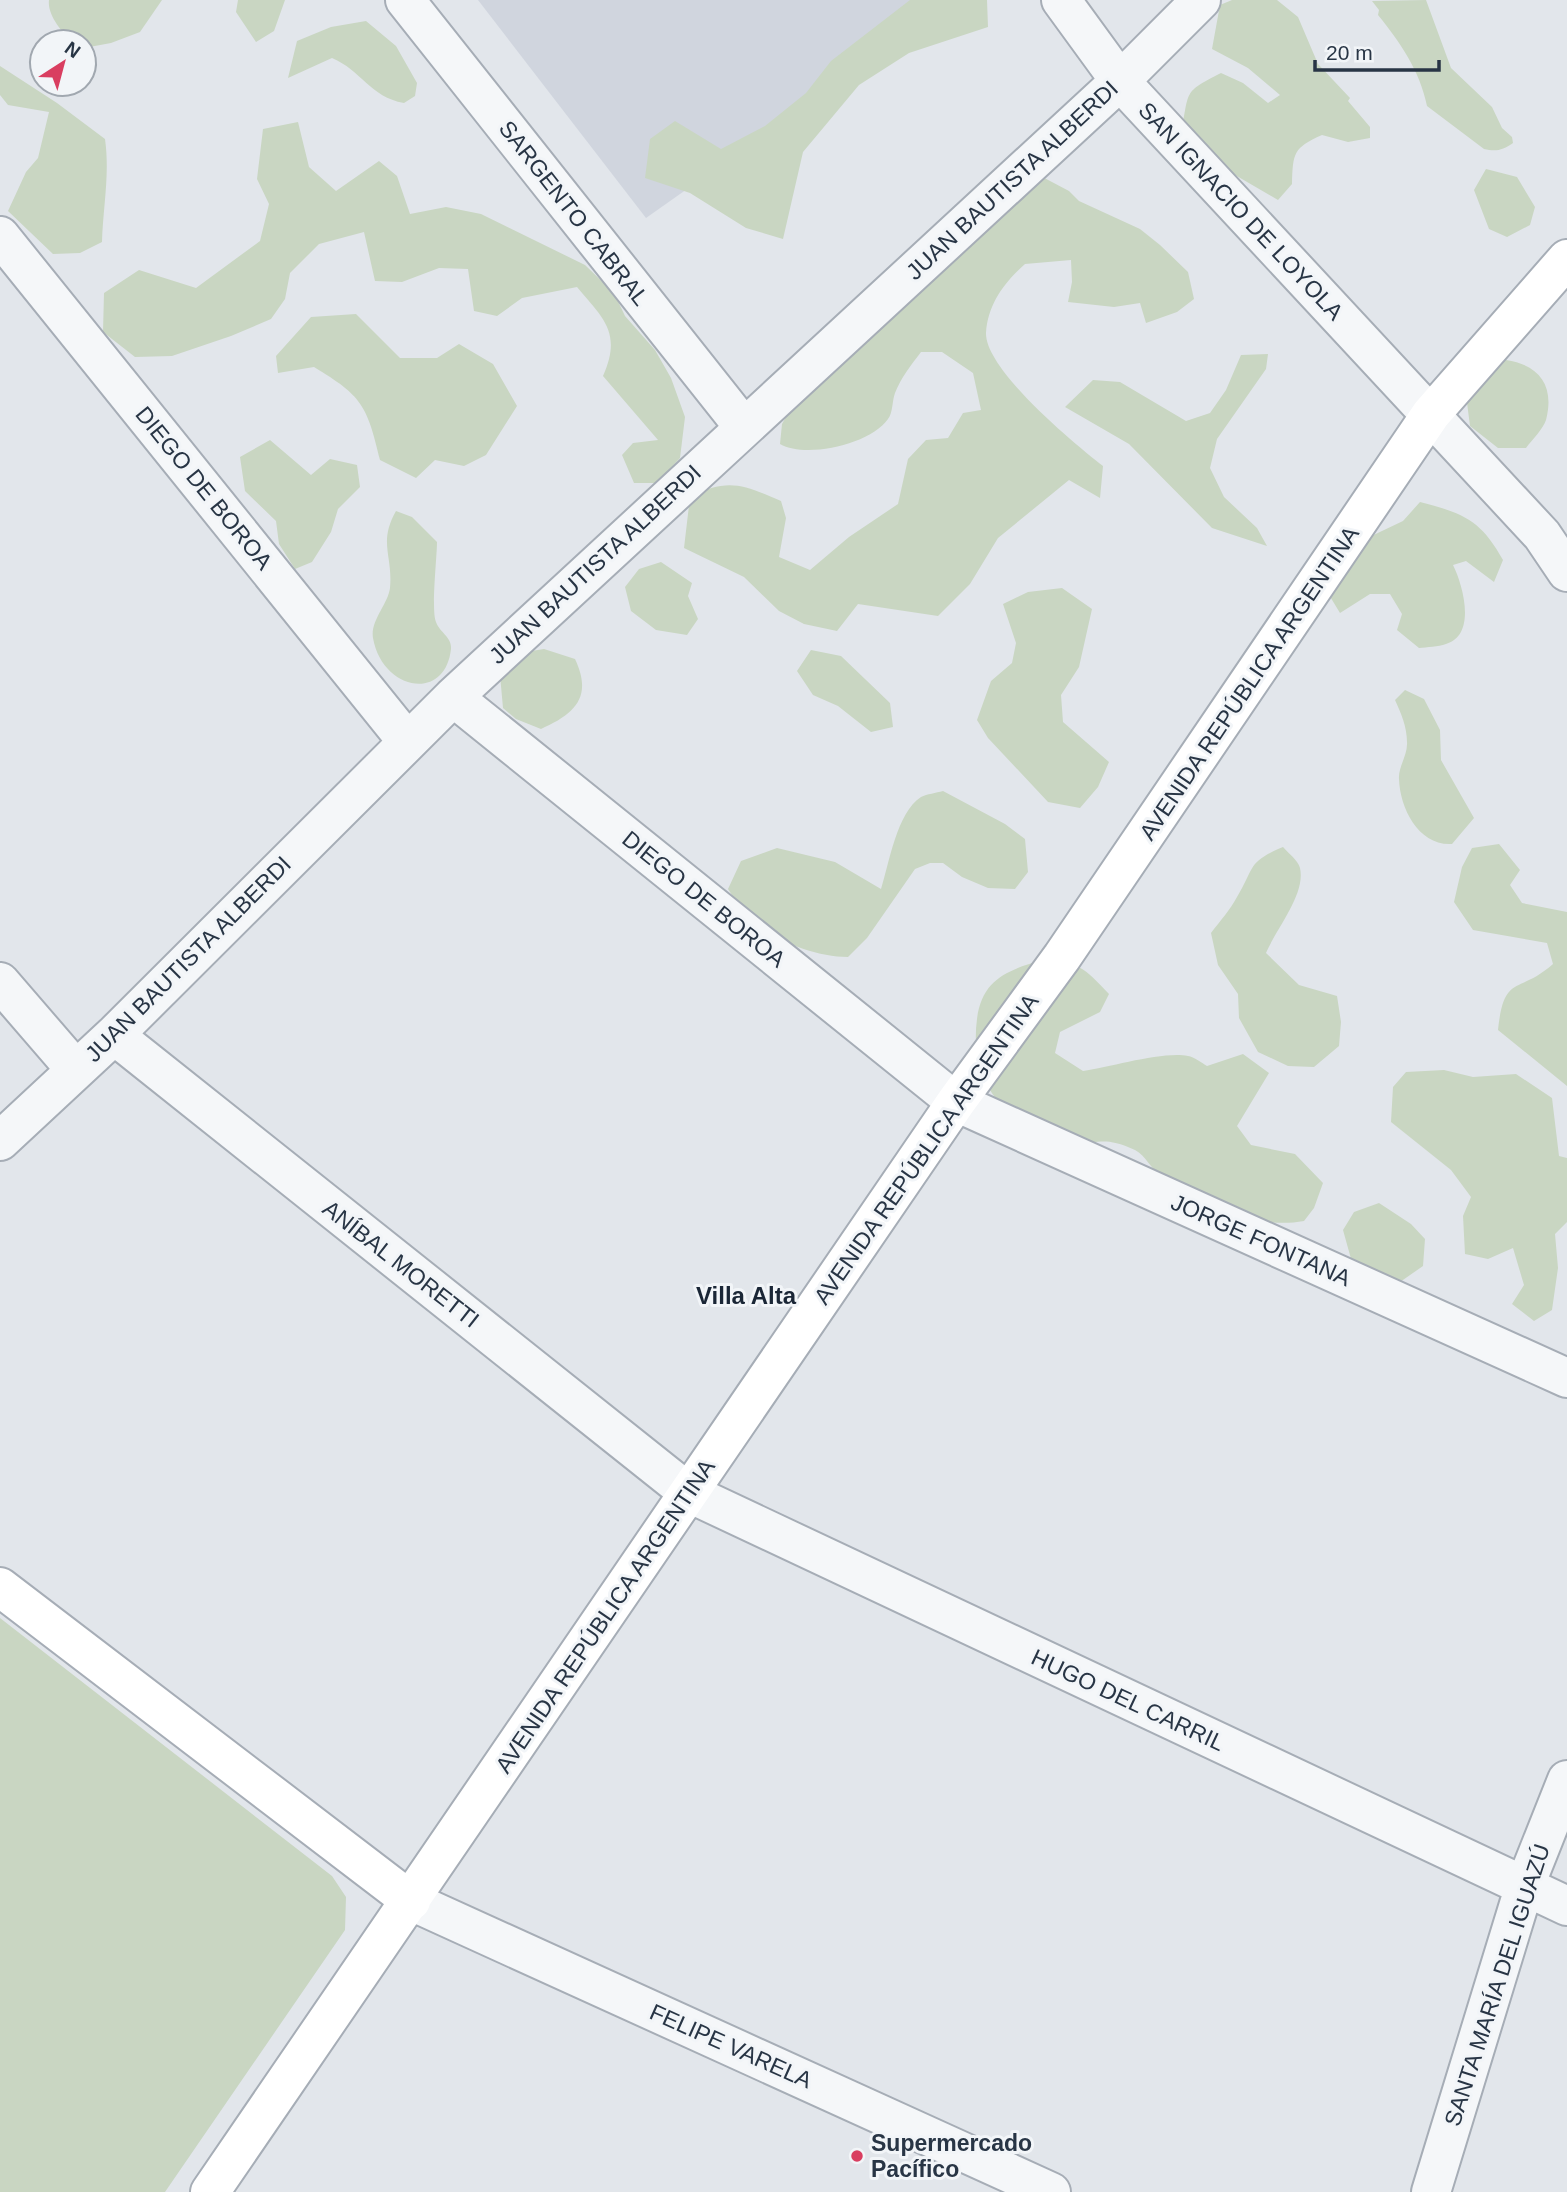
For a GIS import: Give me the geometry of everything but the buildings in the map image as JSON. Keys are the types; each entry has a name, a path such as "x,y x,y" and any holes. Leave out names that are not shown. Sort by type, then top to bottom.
{"main road":[{"name":"AVENIDA REPÚBLICA ARGENTINA","path":"210,2192 956,1102 1062,957 1431,414 1567,259"},
{"path":"0,1587 411,1901"}],"street":[{"name":"SARGENTO CABRAL","path":"405,0 744,426"},
{"name":"SAN IGNACIO DE LOYOLA","path":"1061,0 1120,81 1542,535 1567,572"},
{"name":"JUAN BAUTISTA ALBERDI","path":"0,1141 114,1035 453,696 1120,81 1201,0"},
{"name":"DIEGO DE BOROA","path":"0,236 407,741"},
{"name":"DIEGO DE BOROA","path":"453,696 956,1102"},
{"path":"0,982 76,1070"},
{"name":"ANÍBAL MORETTI","path":"114,1035 689,1493"},
{"name":"JORGE FONTANA","path":"956,1102 1567,1378"},
{"name":"HUGO DEL CARRIL","path":"689,1493 1567,1906"},
{"name":"SANTA MARÍA DEL IGUAZÚ","path":"1431,2192 1524,1888 1567,1780"},
{"name":"FELIPE VARELA","path":"411,1901 1051,2192"}],"shaded area":[{"path":"478,0 955,0 646,218"}],"green space":[{"path":"49,0 162,0 140,32 98,45 98,28 60,28 49,6"},
{"path":"238,0 285,0 274,31 256,42 236,12"},
{"path":"910,0 987,0 988,27 909,53 859,85 803,152 783,239 746,228 690,193 645,178 650,139 675,121 721,149 765,126 806,93 831,61"},
{"path":"1232,0 1277,0 1298,17 1318,64 1350,98 1348,101 1370,127 1370,138 1348,142 1322,135 1305,144 1294,158 1292,184 1278,200 1211,161 1181,133 1190,94 1221,73 1243,83 1268,103 1280,95 1248,68 1212,49 1220,5"},
{"path":"1426,0 1451,68 1492,107 1502,128 1512,137 1513,143 1496,150 1484,149 1427,106 1414,69 1378,15 1379,10 1372,1"},
{"path":"366,21 396,46 417,83 415,96 404,103 392,100 332,58 288,78 297,41 331,27"},
{"path":"0,66 28,84 28,98 49,98 105,139 107,178 102,242 80,253 53,254 8,211 26,172 38,158 49,112 8,105 0,95"},
{"path":"298,122 309,167 336,191 379,161 397,176 410,214 446,207 481,214 585,265 614,293 625,316 655,350 671,378 685,417 680,458 657,483 634,483 622,455 633,443 658,440 603,376 611,348 610,337 602,318 577,287 522,298 497,316 474,311 468,269 439,268 402,282 375,281 364,232 319,244 290,273 285,299 271,319 231,336 172,356 135,357 103,332 104,293 139,270 196,288 260,241 269,204 257,179 263,129"},
{"path":"1486,169 1517,177 1535,207 1530,225 1507,237 1489,229 1474,190"},
{"path":"1033,172 1069,191 1079,201 1140,229 1188,272 1194,299 1177,312 1146,323 1140,303 1114,307 1068,302 1072,282 1071,260 1025,264 1010,279 994,303 986,333 990,348 1015,386 1103,466 1100,498 1069,480 998,538 970,584 938,616 858,604 837,631 804,624 779,611 744,577 684,548 690,497 715,487 746,487 781,501 786,518 779,557 810,570 849,537 898,504 908,459 926,440 948,438 963,413 981,410 973,373 942,352 921,352 897,387 888,419 868,436 837,447 805,450 780,444 782,424 791,408 962,210 981,181"},
{"path":"356,314 400,358 437,358 459,344 493,364 517,406 486,455 464,466 435,460 416,478 380,460 366,414 343,386 314,367 278,373 276,356 311,317"},
{"path":"1268,354 1266,369 1217,439 1210,468 1224,497 1257,528 1267,546 1212,528 1129,444 1065,407 1093,380 1120,382 1186,421 1210,413 1226,390 1241,355"},
{"path":"1506,360 1536,372 1546,387 1546,420 1526,448 1498,448 1470,426 1465,387 1479,368"},
{"path":"270,440 311,475 330,459 357,465 360,487 338,509 331,532 312,562 295,569 279,544 276,521 245,491 240,457"},
{"path":"1420,502 1448,510 1469,520 1487,536 1503,560 1494,582 1466,561 1453,565 1465,609 1462,631 1456,639 1446,644 1419,648 1397,630 1402,614 1390,594 1370,594 1340,613 1323,585 1361,541 1403,521"},
{"path":"396,511 412,517 437,542 435,616 438,626 450,641 451,649 446,666 438,677 426,683 400,679 388,669 379,656 373,638 374,625 390,588 387,541"},
{"path":"661,562 692,583 688,596 698,619 687,635 656,630 631,611 625,587 639,569"},
{"path":"1062,588 1092,609 1079,667 1061,695 1063,722 1109,762 1098,787 1080,808 1048,802 988,738 977,720 991,681 1012,663 1016,643 1003,604 1028,592"},
{"path":"544,649 575,659 582,684 578,703 563,717 541,729 516,719 503,708 500,675 513,654"},
{"path":"811,650 841,656 890,703 893,727 871,732 838,706 813,695 797,671"},
{"path":"1405,690 1424,699 1440,730 1441,760 1474,818 1452,844 1440,843 1421,832 1403,802 1399,774 1406,752 1407,736 1395,700"},
{"path":"943,791 1005,824 1025,839 1028,872 1015,889 988,888 962,877 943,863 930,863 915,869 867,938 848,957 810,951 772,935 748,918 728,889 741,861 777,848 835,862 881,889 895,839 906,814 921,797"},
{"path":"1499,844 1520,870 1510,885 1522,903 1567,912 1567,1086 1498,1030 1504,1000 1509,992 1553,964 1547,943 1473,930 1454,902 1462,867 1472,848"},
{"path":"1283,847 1299,865 1301,878 1295,900 1266,953 1299,985 1337,996 1341,1022 1339,1046 1314,1067 1288,1066 1258,1052 1239,1018 1238,994 1218,965 1211,933 1234,902 1253,866 1263,857"},
{"path":"1042,960 1073,964 1109,994 1100,1012 1060,1032 1055,1053 1083,1071 1151,1057 1177,1055 1190,1057 1207,1066 1243,1054 1269,1073 1237,1126 1251,1145 1295,1154 1323,1183 1314,1208 1304,1221 1267,1222 1229,1213 1177,1187 1157,1173 1135,1150 1124,1145 1107,1141 1068,1142 1026,1124 1011,1114 989,1088 982,1073 977,1057 977,1019 984,994 991,985 1018,968"},
{"path":"1444,1070 1473,1077 1516,1074 1552,1098 1559,1156 1567,1158 1567,1222 1555,1234 1558,1268 1552,1310 1534,1321 1512,1304 1524,1285 1513,1248 1488,1259 1465,1254 1463,1216 1471,1197 1451,1170 1391,1122 1393,1087 1406,1072"},
{"path":"1379,1203 1411,1224 1425,1239 1423,1266 1400,1282 1353,1266 1343,1230 1354,1212"},
{"path":"0,1618 332,1876 346,1897 345,1930 165,2192 0,2192"}],"place":[{"name":"Supermercado Pacífico","path":"857,2156"}],"district":[{"name":"Villa Alta","path":"746,1295"}]}
